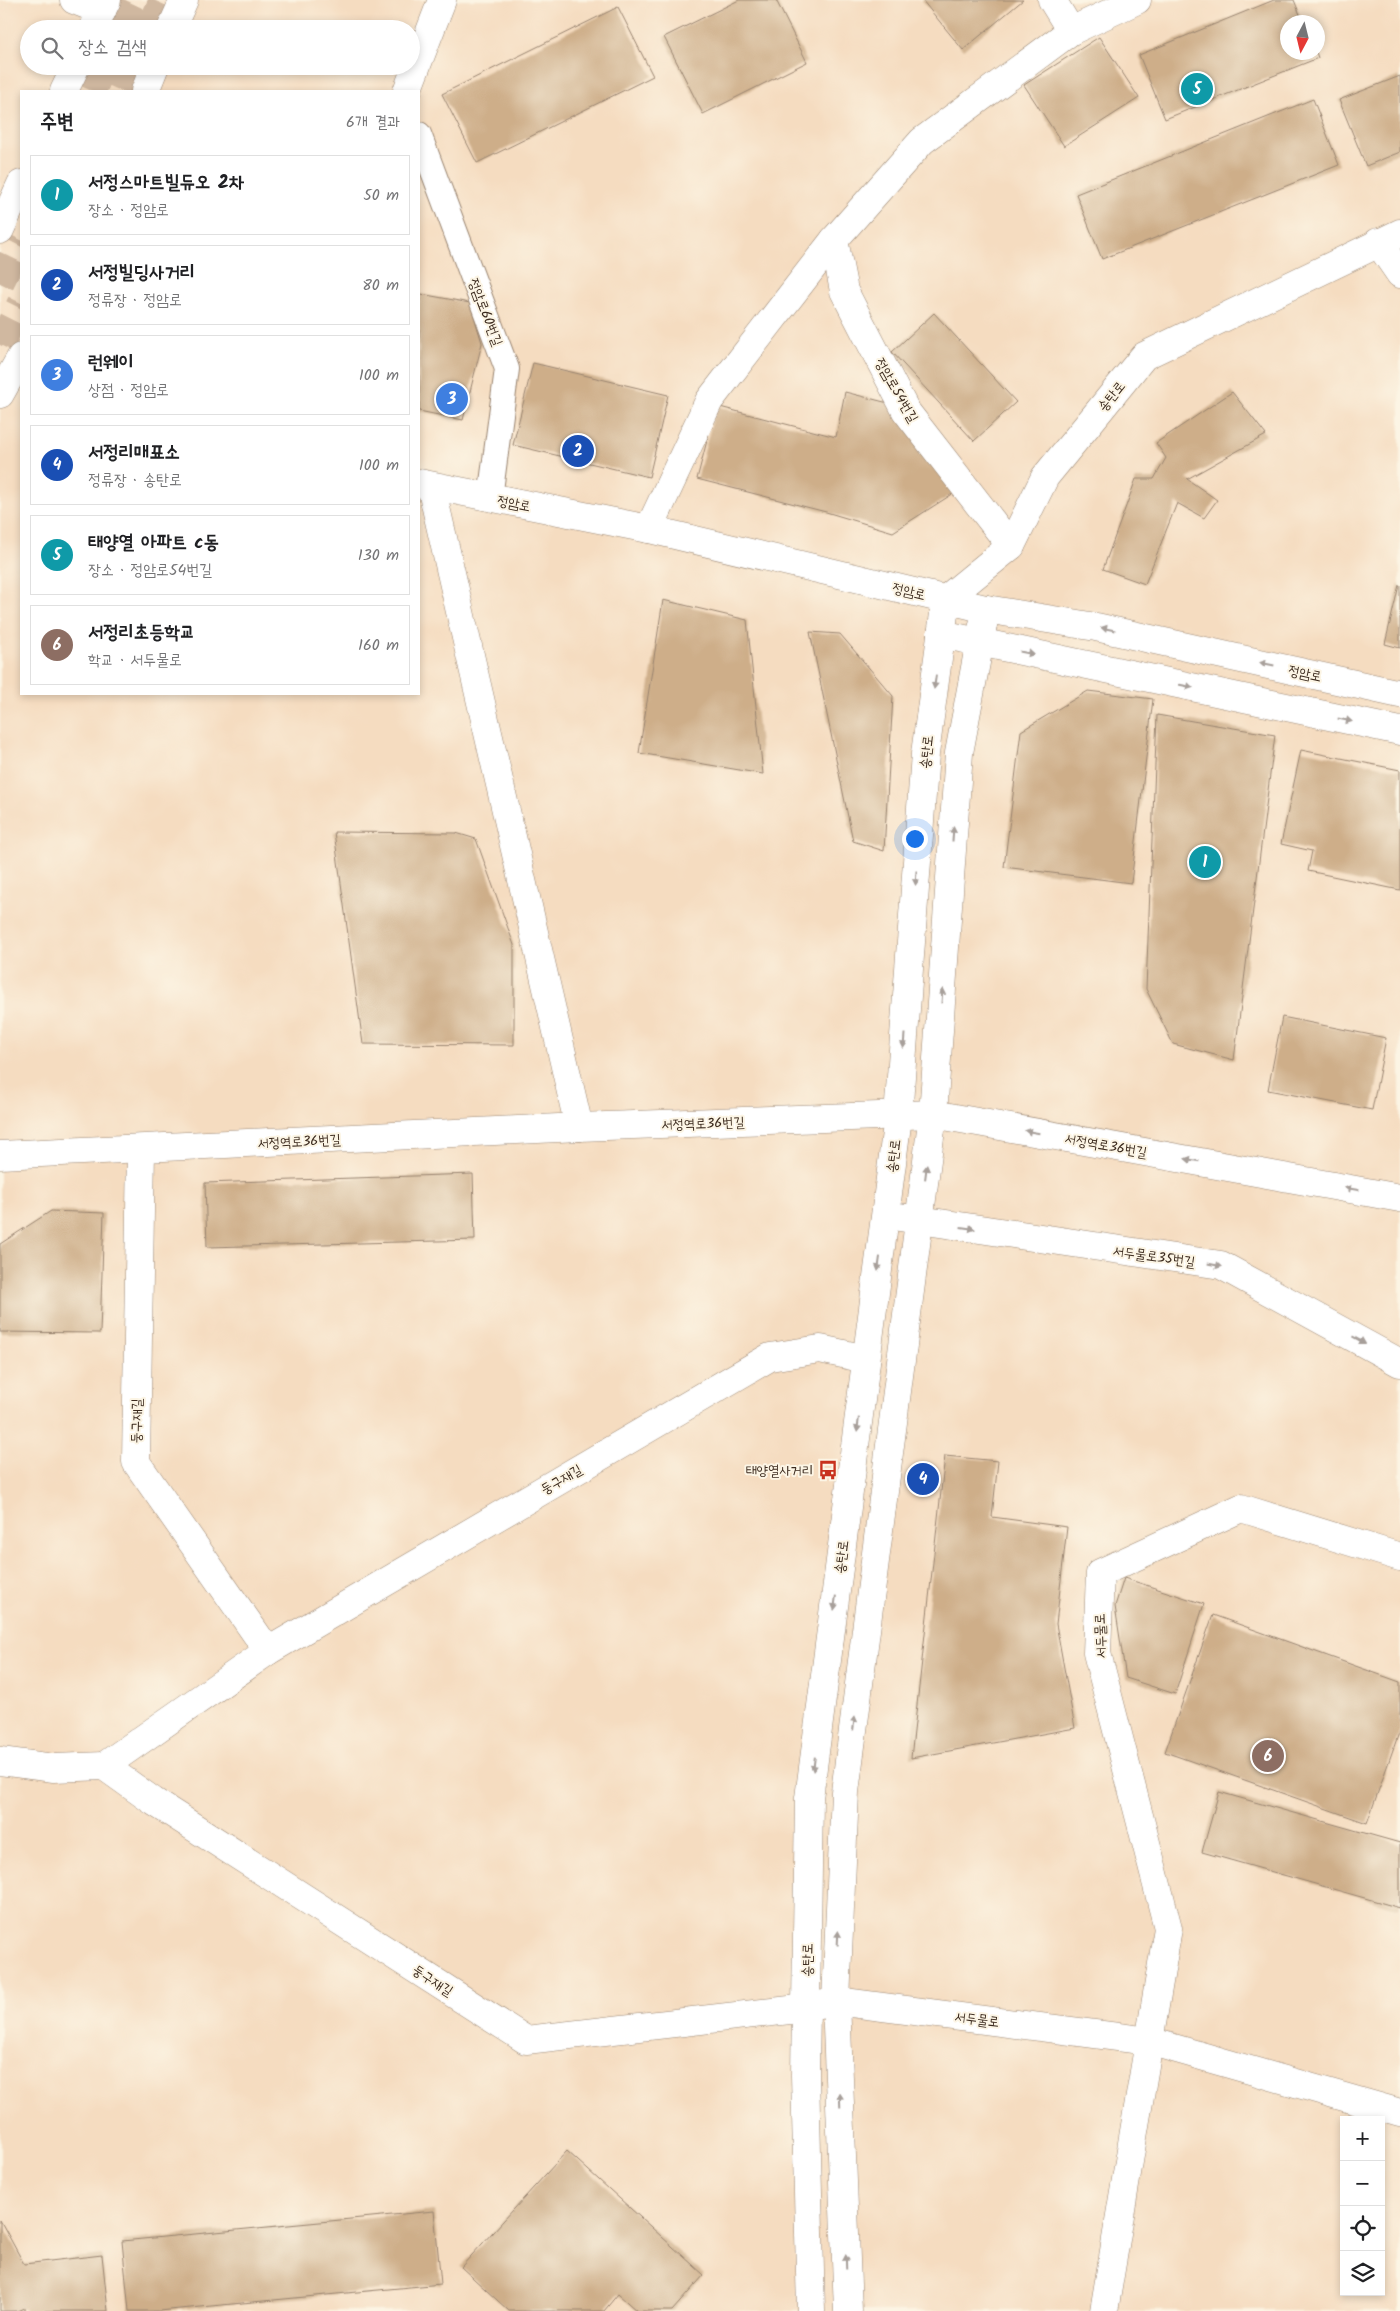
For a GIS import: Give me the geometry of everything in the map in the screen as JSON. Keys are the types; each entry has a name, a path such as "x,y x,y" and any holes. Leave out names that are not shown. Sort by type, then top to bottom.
{"street":[{"path":"74,0 100,13"},
{"path":"175,20 184,0"},
{"path":"420,56 442,0"},
{"path":"1052,0 1071,31"},
{"path":"649,529 709,401 834,240 922,141 1071,31 1137,0"},
{"path":"64,90 72,75"},
{"path":"145,90 151,75"},
{"path":"406,90 412,75"},
{"path":"0,230 20,186"},
{"path":"1389,237 1400,274"},
{"name":"송탄로","path":"811,2311 805,2075 810,1798 898,1117 925,754 946,599 1011,546 1045,477 1144,356 1389,237"},
{"name":"정암로54번길","path":"834,240 844,291 906,410 1011,546"},
{"path":"7,389 20,360"},
{"path":"425,484 579,1126"},
{"name":"정암로","path":"425,484 649,529 986,609 1096,627 1400,694"},
{"path":"848,2311 836,2001 845,1792 933,1114 958,753 986,609"},
{"path":"941,634 1400,731"},
{"name":"서정역로36번길","path":"0,1155 579,1126 898,1117 933,1114 1400,1198"},
{"name":"둥구재길","path":"141,1149 136,1462 268,1651"},
{"name":"서두물로35번길","path":"886,1215 1220,1265 1400,1363"},
{"name":"둥구재길","path":"807,2008 526,2040 153,1801 104,1766 268,1651 770,1358 820,1349 866,1359"},
{"name":"서두물로","path":"1104,2311 1168,1928 1097,1653 1100,1573 1241,1508 1400,1557"},
{"path":"0,1761 54,1768 104,1766"},
{"name":"서두물로","path":"807,2008 836,2001 1149,2041 1400,2113"}],"lane":[{"name":"정암로60번길","path":"420,137 507,368 490,498"}],"building":[{"path":"739,0 776,0 807,62 703,114 664,37"},
{"path":"922,0 1023,0 963,50"},
{"path":"1274,0 1294,0 1300,15 1280,15 1280,60 1313,60 1165,119 1139,55"},
{"path":"618,7 653,76 477,163 442,94"},
{"path":"1099,37 1139,98 1064,146 1024,85"},
{"path":"1400,76 1400,152 1366,166 1339,100"},
{"path":"1313,99 1339,165 1102,259 1076,194"},
{"path":"421,294 470,303 482,343 463,420 420,411"},
{"path":"934,313 1016,402 974,441 892,352"},
{"path":"533,363 668,395 649,477 513,445"},
{"path":"845,392 896,405 954,493 893,532 826,512 697,479 716,406 836,437"},
{"path":"1232,392 1266,435 1187,479 1217,500 1204,518 1177,503 1145,584 1103,569 1136,479 1154,479 1166,458 1156,443"},
{"path":"1400,585 1400,648 1385,644"},
{"path":"663,600 747,620 763,774 639,753"},
{"path":"810,632 840,634 893,696 884,851 853,841"},
{"path":"1088,691 1153,699 1131,883 1004,867 1021,731"},
{"path":"1157,715 1275,735 1234,1060 1173,1044 1146,989"},
{"path":"1301,750 1400,770 1400,890 1308,871 1312,851 1281,844"},
{"path":"334,832 456,833 476,839 514,945 514,1045 363,1044"},
{"path":"1282,1017 1386,1038 1372,1110 1268,1090"},
{"path":"473,1174 475,1240 207,1247 205,1183"},
{"path":"51,1211 104,1213 100,1333 0,1332 0,1244"},
{"path":"945,1456 998,1461 992,1517 1067,1527 1056,1624 1075,1728 911,1758"},
{"path":"1124,1578 1204,1604 1175,1694 1126,1678 1115,1606"},
{"path":"1213,1615 1400,1682 1400,1730 1367,1823 1165,1752"},
{"path":"1219,1792 1400,1843 1400,1908 1202,1852"},
{"path":"567,2151 704,2275 672,2311 637,2311 618,2294 604,2311 509,2311 461,2267"},
{"path":"434,2211 441,2284 159,2311 129,2311 122,2241"},
{"path":"0,2220 24,2264 102,2255 108,2311 24,2311 24,2308 17,2311 0,2311"}],"tunnel":[{"path":"125,20 135,0"},
{"path":"154,20 163,0"},
{"path":"92,90 99,75"},
{"path":"121,90 128,75"},
{"path":"0,283 20,242"},
{"path":"0,345 20,305"}],"place":[{"name":"태양열 아파트 c동","path":"1197,89"},
{"name":"런웨이","path":"452,399"},
{"name":"서정빌딩사거리","path":"578,451"},
{"name":"서정스마트빌듀오 2차","path":"1205,862"},
{"name":"태양열사거리","path":"828,1470"},
{"name":"서정리매표소","path":"923,1479"},
{"name":"서정리초등학교","path":"1268,1756"}]}
